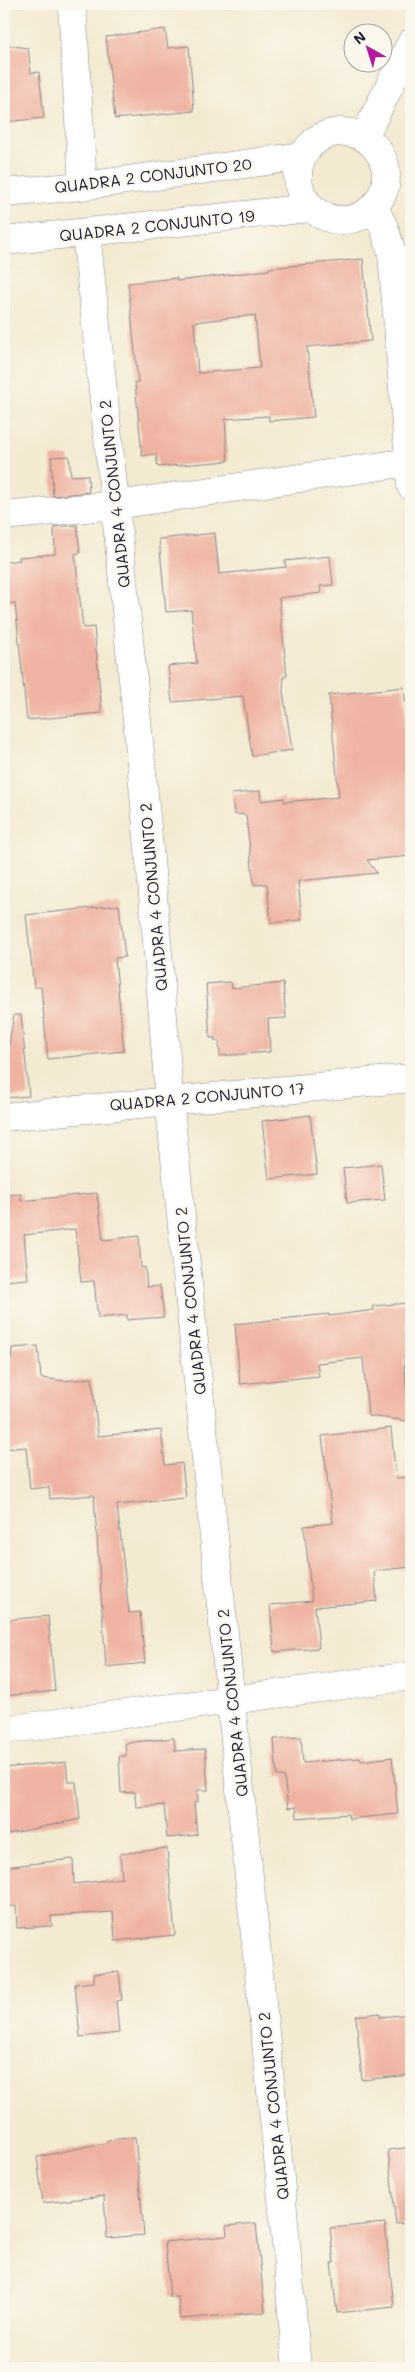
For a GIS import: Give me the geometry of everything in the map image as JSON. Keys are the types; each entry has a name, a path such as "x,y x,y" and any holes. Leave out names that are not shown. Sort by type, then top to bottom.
{"street":[{"path":"72,4 83,186"},
{"path":"364,137 411,43"},
{"path":"336,132 350,132 364,137 374,145 383,157 387,170 386,184 382,197 374,208 362,216 349,220 335,220 322,216 310,208 302,196 298,183 298,169 303,156 311,144 323,136 336,132"},
{"name":"QUADRA 2 CONJUNTO 20","path":"4,193 83,186 303,156"},
{"name":"QUADRA 2 CONJUNTO 19","path":"4,241 310,208"},
{"path":"4,516 410,474 392,253 384,227 374,208"},
{"name":"QUADRA 4 CONJUNTO 2","path":"86,233 116,505 158,943 169,1099 232,1701 281,2188 297,2368"},
{"name":"QUADRA 2 CONJUNTO 17","path":"4,1117 169,1099 411,1078"},
{"path":"4,1730 411,1676"}],"building":[{"path":"165,29 168,48 189,46 194,111 115,119 106,37"},
{"path":"4,45 28,48 31,73 39,72 44,118 4,122"},
{"path":"363,259 371,341 307,347 314,417 269,421 269,416 225,419 228,461 158,467 156,454 142,456 135,382 138,382 128,283 177,278 177,281 269,270 269,268","holes":["255,315 260,368 198,373 194,322"]},
{"path":"69,456 71,476 88,475 89,492 53,496 51,457"},
{"path":"77,525 80,553 75,554 83,628 94,627 102,713 27,720 15,603 4,604 4,562 20,560 19,557 55,554 54,527"},
{"path":"215,533 219,574 286,567 285,561 330,556 333,585 320,586 321,593 279,598 287,676 284,676 283,691 292,750 252,756 243,696 172,702 168,666 197,663 191,610 166,612 159,539"},
{"path":"404,687 411,758 411,763 406,764 411,825 411,856 367,860 377,873 298,881 302,920 271,923 267,884 254,885 246,815 234,814 232,794 260,791 261,801 284,798 284,802 339,797 329,695"},
{"path":"119,905 125,957 115,958 124,1051 48,1059 41,987 34,987 26,915"},
{"path":"231,982 232,988 283,983 286,1018 268,1019 270,1052 220,1056 219,1041 215,1041 215,1038 210,1038 206,984"},
{"path":"14,1015 21,1015 29,1096 4,1098 4,1073"},
{"path":"310,1115 317,1174 269,1179 262,1121"},
{"path":"381,1164 385,1200 347,1203 343,1168"},
{"path":"97,1193 103,1240 139,1236 141,1268 145,1267 147,1287 160,1286 164,1317 127,1320 127,1315 98,1318 94,1281 81,1282 75,1229 24,1235 28,1279 4,1281 4,1195 21,1194 21,1201"},
{"path":"408,1303 406,1327 411,1326 411,1359 404,1359 409,1421 368,1416 363,1358 317,1363 319,1376 240,1384 235,1324 329,1314 329,1316 374,1310 373,1306"},
{"path":"38,1346 41,1378 65,1381 92,1378 98,1436 161,1430 165,1465 182,1463 186,1498 117,1505 129,1613 140,1612 145,1663 106,1667 94,1495 50,1499 49,1487 30,1489 26,1447 4,1449 4,1360 11,1359 12,1348"},
{"path":"391,1428 396,1478 411,1477 411,1567 374,1571 377,1601 315,1607 319,1648 274,1652 270,1605 312,1601 304,1526 333,1523 322,1436"},
{"path":"48,1616 55,1691 4,1696 4,1620"},
{"path":"301,1737 303,1763 360,1758 361,1761 392,1757 398,1814 349,1819 348,1814 297,1818 296,1807 288,1808 284,1776 277,1776 274,1739"},
{"path":"174,1738 175,1751 205,1749 208,1790 197,1790 198,1802 194,1802 197,1835 167,1838 164,1805 136,1807 135,1792 121,1793 119,1756 126,1756 125,1743"},
{"path":"66,1762 68,1782 76,1782 80,1819 4,1835 4,1768"},
{"path":"167,1848 175,1935 115,1941 113,1912 51,1916 52,1926 17,1928 16,1906 4,1907 4,1867 73,1859 74,1884 122,1878 120,1854"},
{"path":"119,1972 122,2000 116,2001 119,2033 80,2037 75,1984 94,1982 94,1974"},
{"path":"380,2013 380,2017 411,2014 411,2075 362,2080 356,2016"},
{"path":"135,2137 144,2235 107,2238 104,2196 43,2203 37,2157 108,2142 108,2140"},
{"path":"411,2147 411,2223 396,2224 388,2150"},
{"path":"256,2223 265,2312 180,2319 178,2297 170,2297 165,2242 227,2236 226,2226"},
{"path":"385,2223 394,2307 337,2313 331,2263 334,2263 330,2228"}]}
